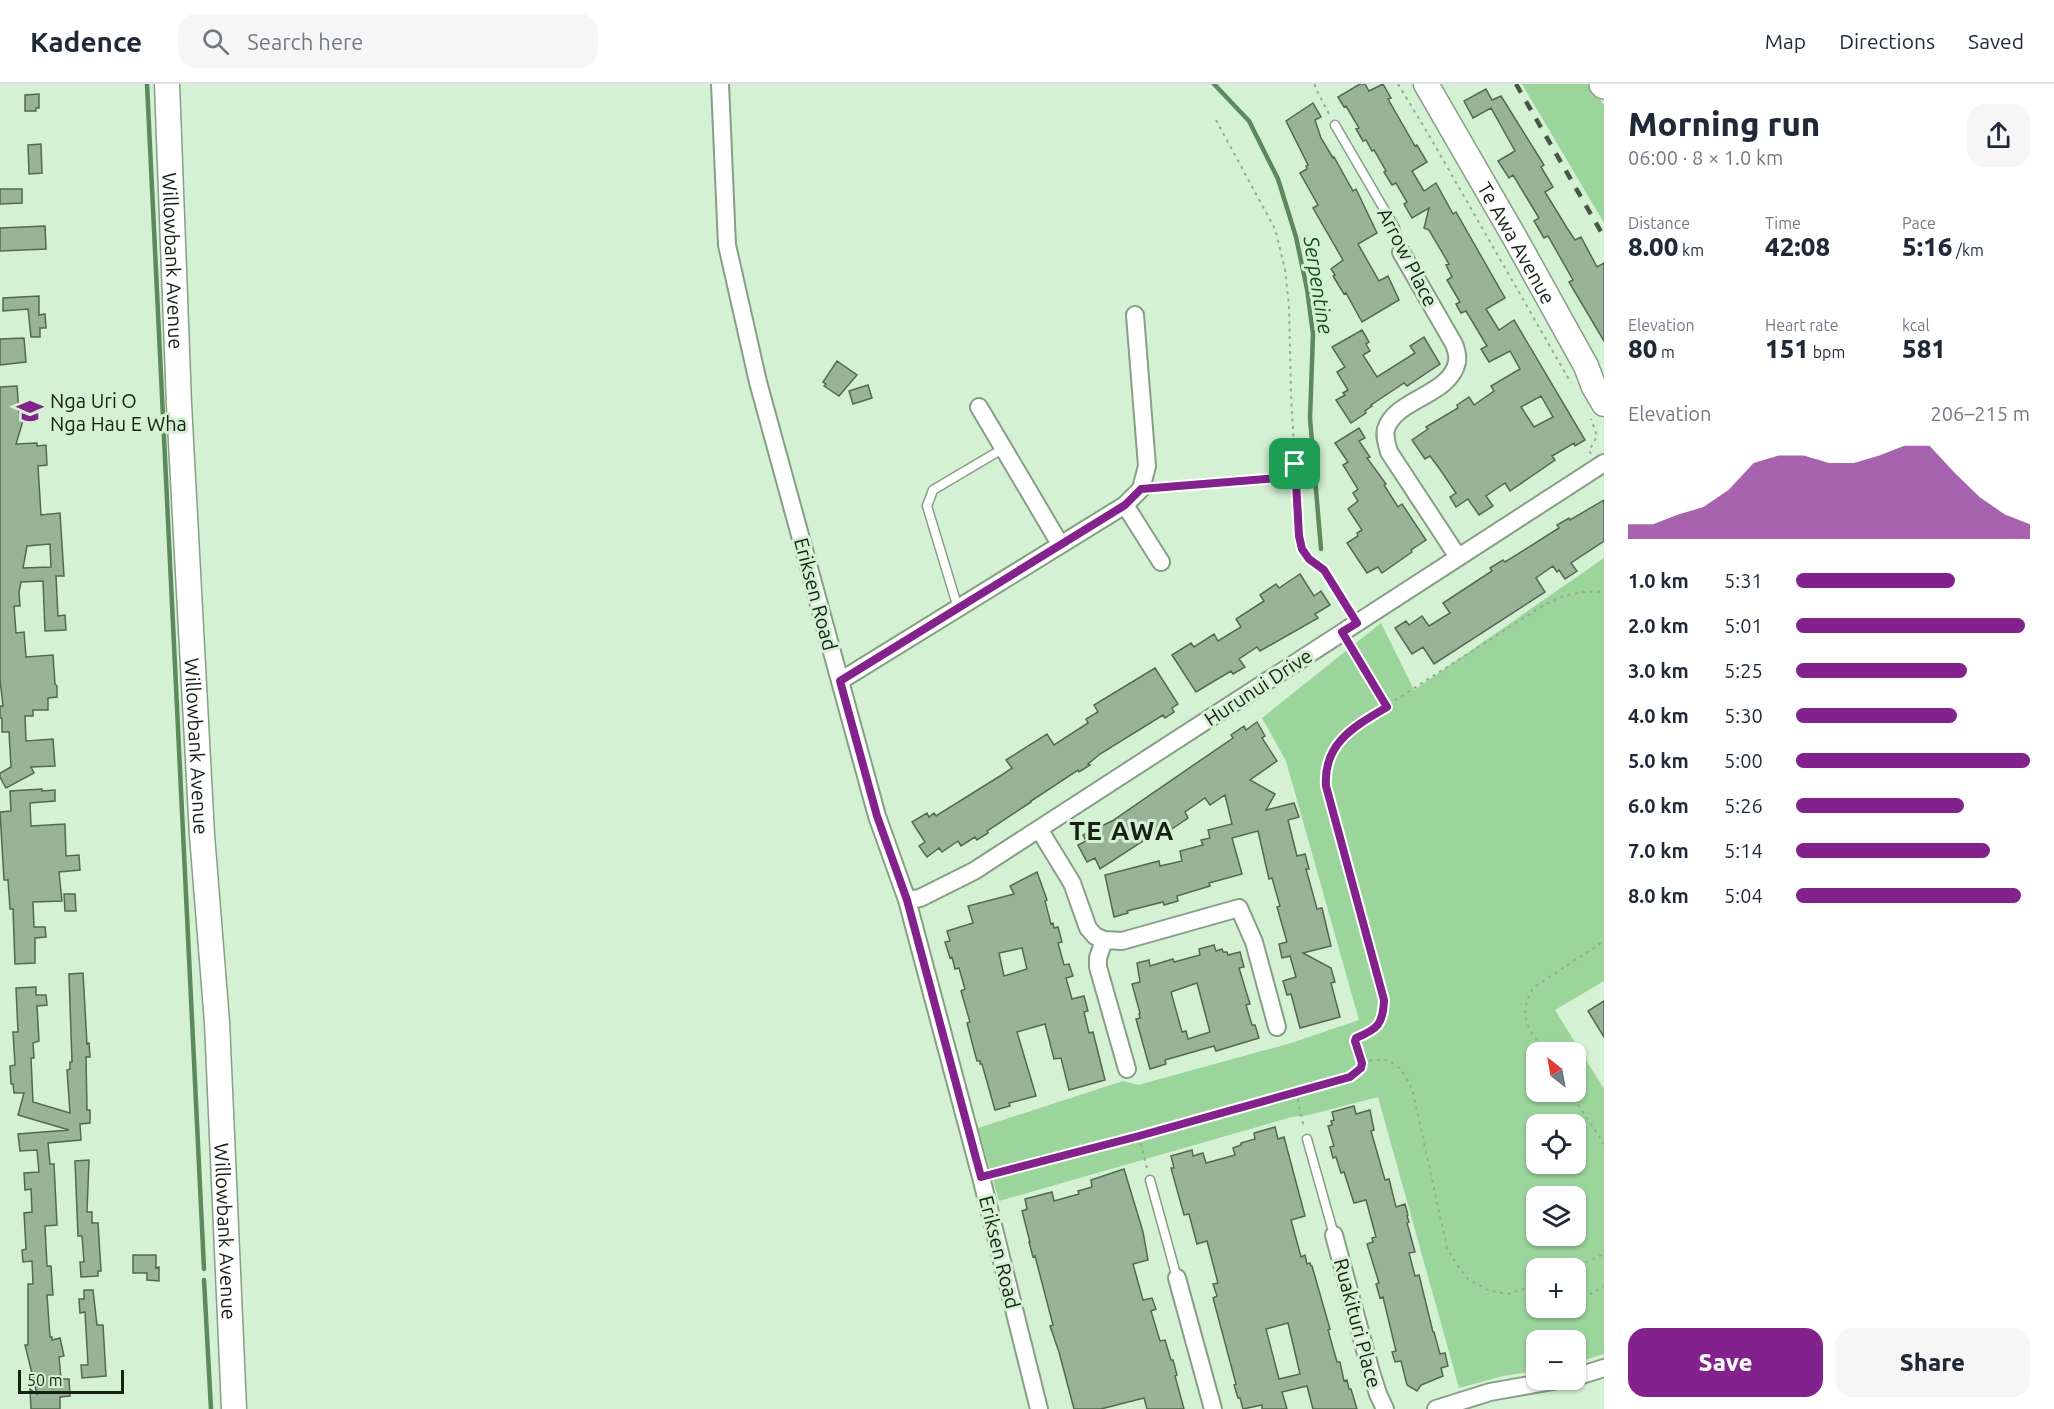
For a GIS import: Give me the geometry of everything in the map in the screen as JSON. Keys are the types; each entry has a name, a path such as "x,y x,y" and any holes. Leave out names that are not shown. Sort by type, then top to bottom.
{"main road":[{"name":"Willowbank Avenue","path":"167,84 179,404 202,835 217,1022 234,1409"},
{"name":"Te Awa Avenue","path":"1426,84 1586,366 1594,387 1597,410"}],"street":[{"name":"Eriksen Road","path":"720,84 727,245 758,382 877,816 907,900 1040,1409"},
{"name":"Arrow Place","path":"1401,252 1454,344 1458,360 1453,373 1443,384 1401,410 1393,418 1386,428 1385,439 1389,452 1458,557"},
{"path":"840,681 1125,505 1141,489 1147,466 1135,315"},
{"path":"979,407 1060,544"},
{"name":"Hurunui Drive","path":"907,900 920,898 950,884 1039,829 1601,465"},
{"path":"1125,505 1161,562"},
{"path":"1039,829 1072,883 1088,928 1095,936 1104,940 1122,941 1239,908 1254,942 1277,1028"},
{"path":"1104,940 1098,958 1098,967 1127,1069"},
{"name":"Ruakituri Place","path":"1334,1235 1371,1372 1385,1409"},
{"path":"1177,1278 1213,1409"},
{"path":"1586,1374 1604,1368"},
{"path":"1436,1409 1490,1392 1526,1386"}],"lane":[{"name":"Arrow Place","path":"1335,125 1395,228 1401,252"},
{"path":"958,608 927,506 933,490 1004,448"},
{"path":"1307,1139 1334,1235"},
{"path":"1150,1180 1177,1278"}],"path":[{"path":"1315,84 1335,125"},
{"path":"1398,84 1573,386"},
{"path":"1216,120 1275,229 1285,269 1289,306 1296,491 1302,549 1309,559 1324,570 1387,707"},
{"path":"1597,410 1597,436 1589,451 1601,465"},
{"path":"1277,478 1295,464"},
{"path":"1141,489 1277,478 1288,482 1296,491"},
{"path":"981,1177 1139,1136 1350,1077 1357,1072 1362,1063 1355,1041 1378,1026 1383,1018 1384,1000 1326,786 1325,770 1334,751 1347,733 1361,722 1541,607 1560,596 1579,592 1604,592"},
{"path":"1538,1042 1526,1025 1524,1013 1526,999 1533,988 1604,941"},
{"path":"1362,1063 1373,1059 1392,1062 1400,1068 1407,1079 1413,1092 1447,1248 1457,1265 1468,1279 1488,1290 1508,1294 1526,1288"},
{"path":"1296,1092 1307,1139"},
{"path":"1577,1102 1604,1144"},
{"path":"1139,1136 1150,1180"},
{"path":"1586,1262 1604,1254"},
{"path":"1586,1296 1604,1286"}],"green space":[{"path":"1522,84 1591,84 1604,105 1604,223"},
{"path":"1604,558 1604,981 1555,1010 1575,1042 1526,1042 1526,1102 1586,1102 1586,1060 1604,1089 1604,1354 1586,1360 1586,1330 1526,1330 1526,1373 1459,1388 1378,1097 1309,1115 1292,1117 999,1201 978,1128 1123,1081 1138,1085 1288,1044 1359,1020 1286,761 1262,718 1381,623 1414,690"}],"building":[{"path":"1360,84 1365,84 1369,91 1383,84 1391,98 1388,99 1427,162 1412,171 1424,191 1436,183 1453,214 1456,212 1505,298 1486,309 1499,330 1514,320 1585,440 1575,446 1574,443 1552,456 1555,460 1510,491 1505,483 1486,496 1493,506 1479,515 1468,499 1456,507 1450,497 1456,493 1430,456 1425,459 1412,440 1428,429 1426,427 1458,408 1457,405 1469,397 1474,405 1494,391 1491,386 1520,369 1510,351 1489,362 1481,349 1487,346 1466,311 1461,313 1456,304 1460,302 1447,280 1452,277 1446,265 1449,264 1429,230 1424,228 1429,208 1412,218 1404,204 1407,202 1396,183 1392,185 1374,150 1372,151 1366,140 1363,141 1356,129 1359,128 1338,97","holes":["1541,396 1553,417 1534,427 1521,407"]},
{"path":"1486,89 1492,100 1501,96 1544,165 1541,167 1553,187 1545,192 1575,240 1581,237 1597,267 1604,263 1604,341 1569,282 1573,280 1548,236 1544,238 1534,221 1539,218 1513,175 1509,178 1498,161 1515,151 1491,108 1473,118 1464,101"},
{"path":"39,94 39,108 36,108 36,111 25,111 25,95"},
{"path":"1313,103 1321,117 1315,120 1321,138 1353,191 1356,189 1377,233 1358,244 1379,281 1388,276 1399,300 1362,322 1346,293 1344,294 1333,276 1335,275 1331,269 1343,260 1313,208 1318,205 1300,173 1307,169 1308,165 1286,121"},
{"path":"41,144 42,173 29,174 28,145"},
{"path":"0,189 22,189 22,203 0,204"},
{"path":"45,226 46,249 0,251 0,228"},
{"path":"39,296 39,315 45,314 46,328 40,328 40,337 31,337 28,309 3,311 3,298"},
{"path":"1362,330 1369,342 1366,344 1370,351 1363,355 1377,377 1415,353 1410,346 1424,337 1440,364 1407,386 1404,383 1371,405 1365,411 1366,413 1351,423 1336,400 1345,395 1343,393 1348,390 1337,372 1345,367 1332,347"},
{"path":"24,338 26,362 0,365 0,339"},
{"path":"837,361 857,375 839,396 824,386 826,384 823,382"},
{"path":"868,385 872,398 853,404 849,391"},
{"path":"17,386 19,412 25,414 16,444 46,445 47,465 38,466 41,515 60,513 64,576 56,576 58,616 65,615 66,630 45,631 43,581 21,582 20,606 14,606 16,633 24,632 26,657 53,655 57,686 57,697 48,698 48,710 33,710 33,716 25,716 26,741 53,739 55,766 31,767 34,773 6,788 0,777 0,773 11,767 9,732 2,732 2,718 0,718 0,706 3,706 0,680 0,387","holes":["50,544 51,567 23,568 27,546"]},
{"path":"1359,428 1365,438 1359,441 1370,457 1367,458 1386,484 1384,485 1398,507 1402,504 1426,540 1382,573 1378,567 1367,573 1347,543 1358,536 1357,533 1362,530 1348,509 1358,501 1353,493 1358,489 1343,465 1348,462 1335,443"},
{"path":"1604,500 1604,541 1571,563 1577,571 1565,579 1553,566 1536,578 1545,592 1434,664 1423,647 1412,654 1395,628 1406,621 1409,625 1422,616 1429,626 1450,613 1443,603 1492,571 1490,568 1503,560 1505,562 1559,528 1557,525"},
{"path":"1300,574 1314,596 1321,591 1330,605 1315,614 1318,618 1260,651 1257,647 1239,659 1245,667 1233,674 1231,671 1196,692 1172,655 1191,643 1194,647 1214,634 1218,641 1241,627 1236,619 1264,601 1260,595 1276,584 1279,588"},
{"path":"1155,668 1178,704 1172,708 1174,712 1165,718 1163,715 1100,754 1088,764 1090,765 1079,772 1078,770 1031,801 977,840 975,837 961,846 958,841 942,852 939,848 927,857 919,846 925,842 912,822 927,813 929,817 934,813 936,816 1000,776 1012,768 1006,760 1047,734 1054,745 1088,723 1086,719 1098,712 1094,705"},
{"path":"1257,722 1265,736 1262,738 1277,761 1250,780 1275,794 1266,810 1294,803 1299,817 1288,820 1297,856 1305,854 1309,869 1306,869 1317,909 1322,908 1331,946 1303,953 1331,968 1335,982 1331,983 1340,1017 1300,1028 1291,994 1287,995 1283,981 1296,977 1290,956 1282,958 1279,944 1287,942 1277,907 1280,906 1272,878 1269,879 1258,831 1232,838 1242,874 1209,883 1210,886 1177,896 1178,901 1164,905 1163,902 1127,911 1128,913 1114,917 1105,875 1159,861 1160,866 1182,861 1180,851 1203,845 1201,840 1210,838 1208,830 1232,824 1225,795 1210,805 1205,798 1185,812 1188,818 1172,829 1169,824 1100,869 1095,858 1087,862 1078,845 1086,841 1083,835 1112,821 1233,738 1231,735 1244,726 1246,730"},
{"path":"42,789 42,791 55,790 55,801 30,803 31,826 65,824 66,856 79,855 80,870 59,872 62,901 33,902 34,927 45,927 46,937 35,938 35,963 15,964 13,909 10,909 8,880 4,880 0,812 11,811 10,791"},
{"path":"1037,872 1047,900 1045,901 1051,924 1053,923 1054,928 1058,927 1062,942 1058,943 1064,965 1069,964 1073,976 1066,978 1072,999 1084,996 1088,1011 1084,1012 1089,1033 1093,1032 1105,1080 1069,1090 1061,1058 1054,1059 1045,1024 1017,1032 1036,1096 1009,1103 1010,1106 995,1110 982,1064 977,1061 967,1023 970,1022 961,991 965,989 959,968 955,969 945,942 950,941 947,931 973,923 968,906 1014,894 1010,886","holes":["1022,948 1027,969 1004,976 999,953"]},
{"path":"64,894 75,894 76,911 65,911"},
{"path":"1214,945 1216,951 1222,949 1228,955 1240,952 1244,967 1239,968 1250,1004 1246,1005 1259,1038 1216,1051 1214,1046 1165,1060 1166,1064 1150,1069 1136,1019 1140,1018 1140,1013 1132,984 1140,982 1137,963 1149,960 1150,966 1173,959 1174,962 1200,955 1199,949","holes":["1197,983 1210,1032 1188,1039 1186,1031 1182,1032 1171,992"]},
{"path":"83,973 87,1044 89,1043 90,1057 86,1057 87,1110 90,1110 90,1123 80,1124 81,1140 48,1143 50,1164 54,1164 57,1225 45,1226 47,1266 51,1266 53,1295 47,1295 50,1337 52,1340 60,1338 64,1356 59,1357 61,1379 69,1379 70,1396 60,1397 60,1409 31,1409 30,1389 37,1394 25,1345 28,1345 28,1284 33,1284 32,1261 23,1262 22,1250 26,1249 24,1213 32,1212 31,1189 25,1190 24,1173 39,1172 37,1150 20,1151 18,1134 69,1130 18,1115 24,1093 14,1093 10,1066 15,1065 13,1032 18,1032 16,988 36,987 36,995 46,995 47,1005 37,1006 39,1041 33,1043 34,1058 31,1058 33,1102 70,1113 67,1070 70,1069 70,1062 72,1062 69,974"},
{"path":"1604,1001 1604,1037 1588,1011"},
{"path":"1354,1106 1356,1114 1370,1110 1374,1130 1371,1131 1385,1180 1389,1179 1396,1207 1405,1204 1409,1222 1407,1223 1415,1252 1409,1253 1415,1276 1419,1275 1440,1354 1445,1353 1448,1366 1441,1368 1443,1376 1421,1385 1417,1391 1407,1385 1401,1361 1395,1362 1392,1352 1396,1351 1367,1244 1373,1242 1372,1238 1376,1237 1366,1200 1354,1203 1344,1172 1341,1173 1330,1147 1334,1146 1328,1126 1332,1125 1331,1121 1334,1120 1332,1112"},
{"path":"1275,1127 1278,1139 1284,1137 1305,1216 1291,1220 1301,1257 1305,1255 1307,1264 1310,1263 1312,1266 1337,1362 1340,1362 1344,1381 1347,1380 1357,1409 1313,1409 1307,1386 1282,1392 1287,1409 1262,1409 1262,1405 1243,1409 1240,1398 1238,1398 1213,1298 1217,1296 1213,1284 1218,1283 1207,1241 1197,1244 1189,1214 1184,1215 1171,1168 1174,1168 1171,1156 1192,1150 1193,1156 1203,1153 1206,1163 1235,1155 1233,1148 1255,1139 1254,1133","holes":["1288,1323 1300,1374 1279,1379 1266,1329"]},
{"path":"89,1160 87,1212 92,1212 92,1223 98,1223 101,1271 98,1271 98,1276 81,1277 80,1262 84,1262 82,1236 78,1236 75,1161"},
{"path":"1124,1169 1143,1232 1148,1260 1133,1264 1143,1300 1152,1298 1156,1309 1151,1311 1160,1341 1165,1340 1171,1360 1173,1360 1184,1409 1147,1409 1144,1398 1101,1409 1074,1409 1050,1326 1053,1325 1035,1256 1033,1257 1029,1242 1022,1211 1027,1209 1025,1199 1052,1192 1054,1201 1079,1194 1078,1191 1092,1187 1091,1180"},
{"path":"133,1255 156,1255 159,1281 147,1280 147,1273 133,1273"},
{"path":"84,1290 93,1290 97,1325 103,1325 106,1376 82,1378 81,1365 88,1365 85,1312 80,1313 79,1299 84,1299"}],"waterway":[{"path":"147,84 204,1269"},
{"name":"Serpentine","path":"1214,84 1249,121 1278,179 1296,237 1307,289 1313,334 1310,418 1321,549"},
{"path":"204,1280 211,1409"}],"railway":[{"path":"1516,84 1604,237"}],"place":[{"name":"Nga Uri O Nga Hau E Wha","path":"30,411"}],"district":[{"name":"TE AWA","path":"1122,830"}],"route":[{"path":"1295,464 1299,536 1302,549 1309,559 1324,570 1357,623 1342,632 1387,707 1347,733 1330,757 1325,770 1326,786 1384,1000 1383,1018 1378,1026 1368,1034 1356,1038 1362,1063 1361,1068 1350,1077 981,1177 907,900 877,816 840,681 1125,505 1141,489 1277,478 1295,464"}]}
